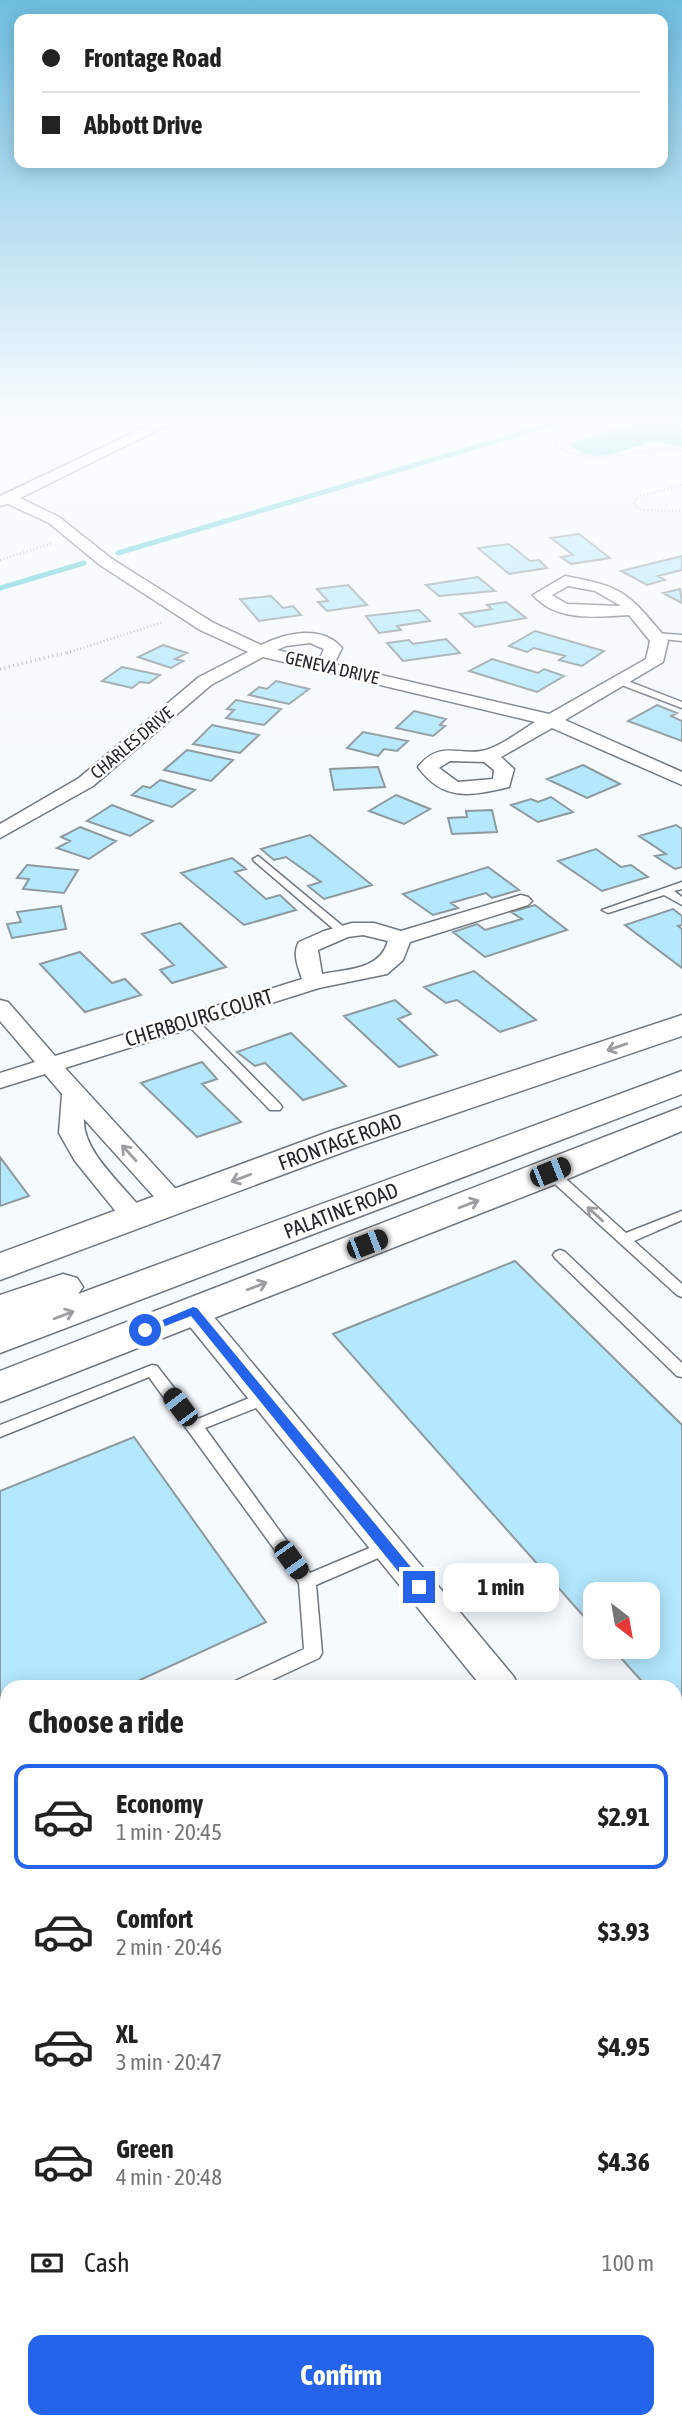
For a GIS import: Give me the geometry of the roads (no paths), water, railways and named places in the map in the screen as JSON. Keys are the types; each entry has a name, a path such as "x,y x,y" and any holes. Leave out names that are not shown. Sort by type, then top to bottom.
{"main road":[{"name":"FRONTAGE ROAD","path":"0,1267 344,1139 682,1025"},
{"name":"PALATINE ROAD","path":"0,1310 682,1058"},
{"name":"PALATINE ROAD","path":"0,1339 682,1083"},
{"path":"0,1387 682,1118"}],"street":[{"name":"GENEVA DRIVE","path":"71,533 100,557 206,626 262,652 550,720 682,779"},
{"path":"489,756 654,662 659,641 625,600 599,587 565,581 541,595 563,609 600,612 633,610"},
{"name":"CHARLES DRIVE","path":"0,832 86,782 205,681 262,652"},
{"path":"314,982 307,962 307,947 341,930 355,927 377,929 397,946 521,901"},
{"name":"CHERBOURG COURT","path":"0,1081 314,982 379,969 397,946"},
{"path":"0,1007 175,1204"},
{"path":"74,1093 71,1133 84,1156 135,1218"},
{"path":"193,1311 496,1680"}],"lane":[{"path":"654,636 682,638"},
{"path":"622,682 682,705"},
{"path":"258,859 341,930"},
{"path":"608,910 682,886"},
{"path":"666,891 682,902"},
{"path":"191,1021 275,1107"},
{"path":"550,1172 682,1292"},
{"path":"623,1240 682,1215"},
{"path":"560,1255 682,1372"},
{"path":"0,1431 152,1370 307,1582 313,1653 254,1680"},
{"path":"195,1426 265,1398"},
{"path":"307,1582 386,1546"}],"waterway":[{"path":"118,553 184,533"},
{"path":"0,588 84,563"}]}
